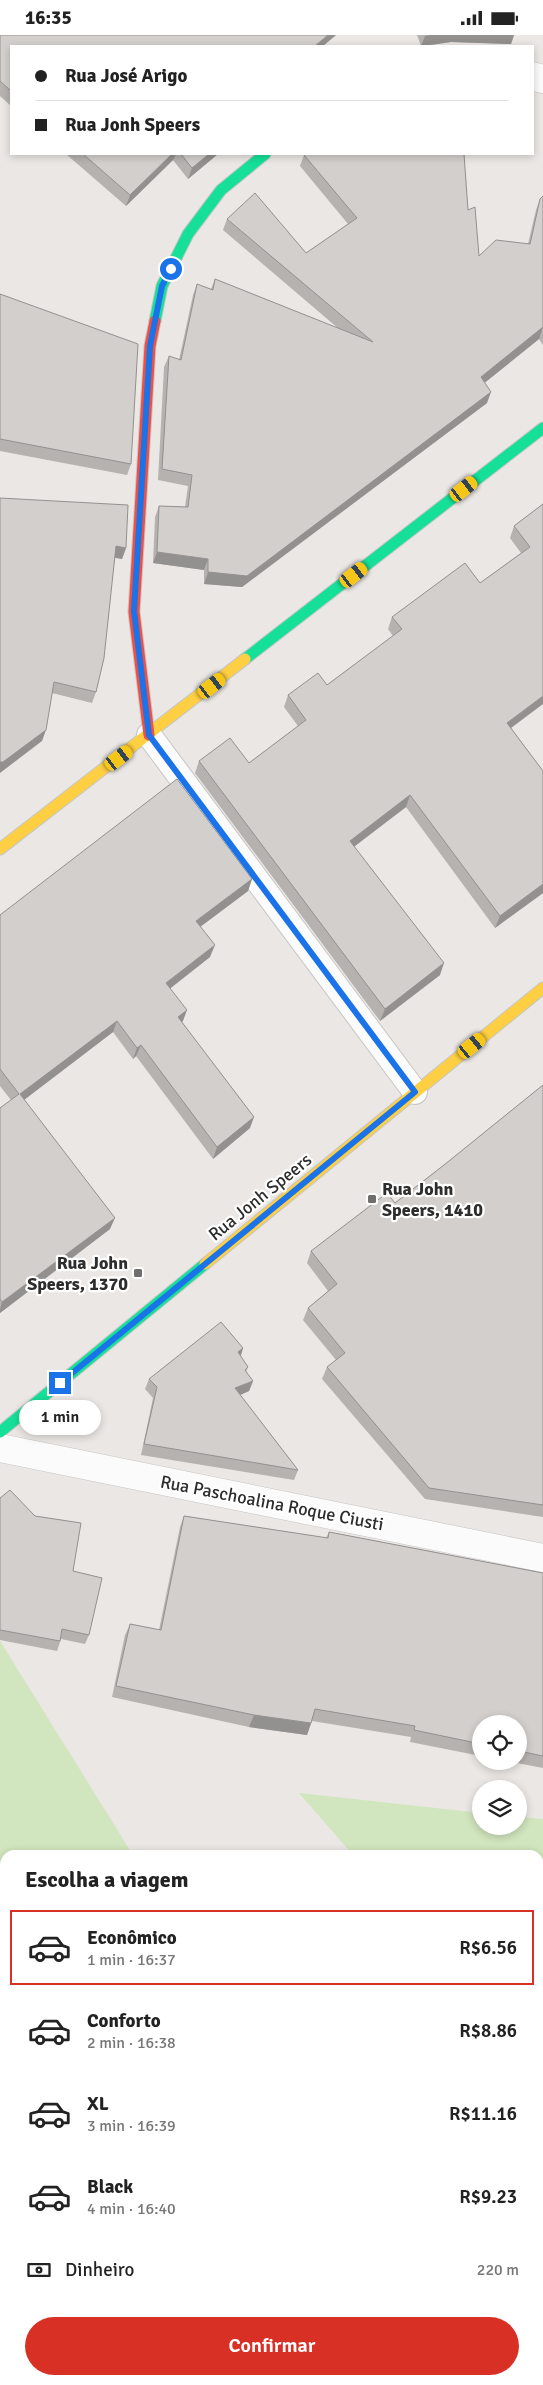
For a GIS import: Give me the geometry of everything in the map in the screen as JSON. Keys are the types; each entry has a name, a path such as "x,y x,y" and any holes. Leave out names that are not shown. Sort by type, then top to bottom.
{"street":[{"path":"149,735 134,611 150,346 162,286 188,234 221,190 264,155"},
{"path":"0,849 543,428"},
{"name":"Rua Jonh Speers","path":"0,1432 543,988"},
{"name":"Rua Paschoalina Roque Ciusti","path":"0,1448 543,1558"}],"lane":[{"path":"149,735 415,1092"}],"green space":[{"path":"0,1641 130,1850 0,1850"},
{"path":"299,1793 472,1812 472,1835 527,1835 527,1818 543,1819 543,1850 349,1850"}],"building":[{"path":"0,35 328,35 316,45 10,45 10,90 0,81"},
{"path":"84,155 171,155 130,195"},
{"path":"182,155 208,155 192,168"},
{"path":"304,155 464,155 468,210 475,207 479,256 496,240 530,244 540,199 543,196 543,327 481,377 491,392 247,576 208,572 208,559 157,552 159,506 188,507 192,475 162,469 169,356 181,360 197,284 213,290 215,279 373,342 227,219 255,193 306,253 357,218"},
{"path":"0,294 138,344 131,464 0,439"},
{"path":"0,498 128,505 126,548 116,546 104,658 96,692 54,682 46,730 3,762 0,762"},
{"path":"543,504 543,696 507,723 543,771 543,884 500,916 410,795 350,841 444,963 385,1009 199,761 230,738 249,763 306,720 288,695 318,673 327,685 402,629 392,617 465,563 480,583 530,547 514,526"},
{"path":"177,779 252,879 196,921 215,945 166,983 187,1010 178,1017 254,1117 217,1147 141,1045 137,1048 117,1021 20,1094 115,1218 2,1302 0,1299 0,1108 19,1094 0,1069 0,915"},
{"path":"543,1085 543,1505 429,1488 327,1367 345,1353 308,1308 337,1284 311,1251 387,1193 395,1203"},
{"path":"221,1322 243,1348 238,1352 248,1367 245,1370 253,1381 235,1388 298,1470 144,1444 157,1387 149,1379"},
{"path":"10,1490 35,1516 81,1523 73,1571 102,1578 89,1635 62,1629 60,1641 0,1630 0,1498"},
{"path":"184,1516 328,1538 329,1532 543,1573 543,1756 527,1753 527,1715 472,1715 472,1742 414,1730 415,1726 315,1709 311,1723 254,1715 116,1686 130,1624 161,1630"}],"traffic: fast":[{"path":"155,321 162,286 188,234 221,190 264,155"},
{"path":"245,659 543,428"},
{"path":"0,1432 205,1264"}],"traffic: slow":[{"path":"0,849 245,659"},
{"path":"205,1264 543,988"}],"traffic: jam":[{"path":"149,735 134,612 150,346 155,321"}],"place":[{"name":"Rua John Speers, 1410","path":"372,1199"},
{"name":"Rua John Speers, 1370","path":"138,1273"}],"route":[{"path":"60,1383 415,1092 149,735 134,611 150,346 162,286 171,269"}]}
